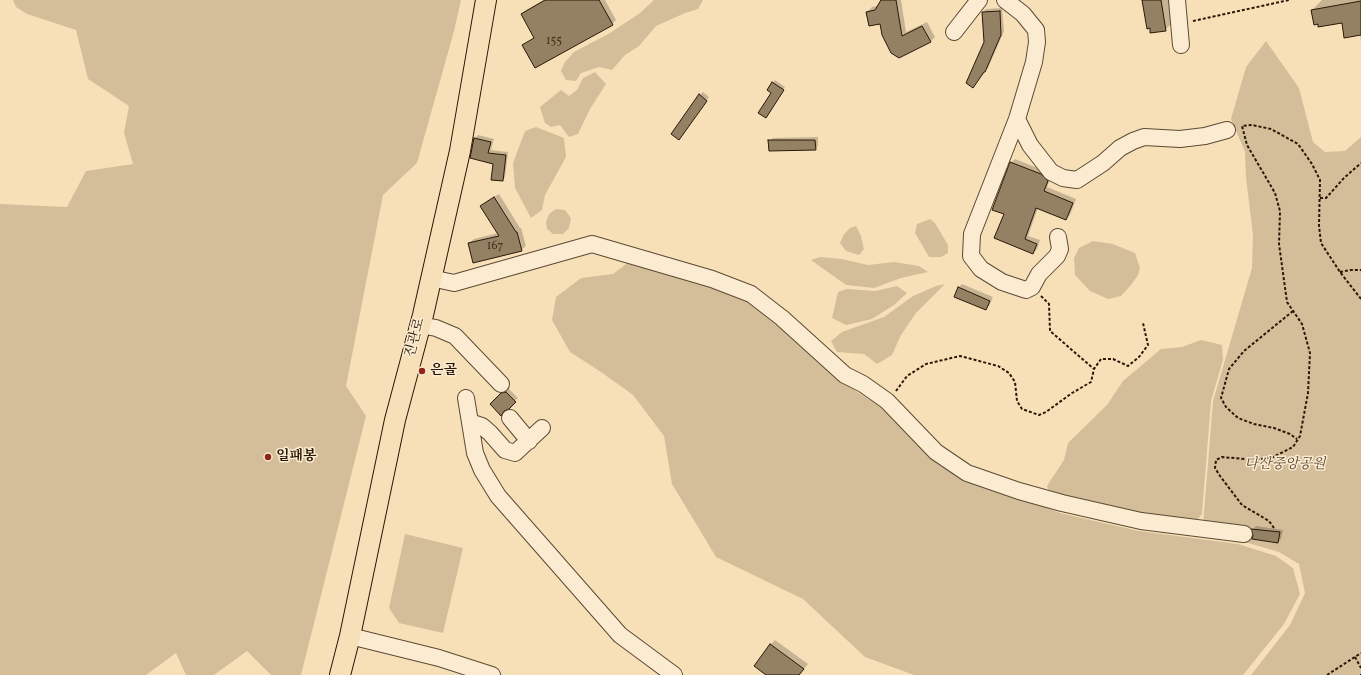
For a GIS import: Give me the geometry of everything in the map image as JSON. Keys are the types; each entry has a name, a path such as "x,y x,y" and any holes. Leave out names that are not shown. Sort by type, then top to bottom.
{"main road":[{"name":"진관로","path":"340,675 350,636 395,420 420,325 460,151 486,0"}],"street":[{"path":"954,32 979,0"},
{"path":"1005,0 1023,14 1036,30 1037,42 1034,62 1017,119 972,234 971,256 980,269 1002,282 1026,290 1032,287 1038,274 1057,256 1060,249 1058,237"},
{"path":"1176,0 1181,45"},
{"path":"1017,119 1030,145 1051,172 1063,178 1076,180 1103,163 1120,148 1144,137 1180,139 1205,136 1227,130"},
{"path":"431,278 454,284 592,244 712,280 751,294 782,318 845,375 863,384 887,401 936,452 967,473 1019,491 1062,503 1141,521 1244,534"},
{"path":"420,325 436,328 456,336 501,384"},
{"path":"466,398 475,453 482,470 498,496 620,635 674,675"},
{"path":"510,418 529,441"},
{"path":"470,422 482,426 505,450 515,453 542,428"},
{"path":"350,636 439,658 492,675"}],"path":[{"path":"1178,24 1289,0"},
{"path":"1274,528 1270,522 1242,505 1215,468 1216,460 1222,457 1256,460 1273,458 1293,447 1300,436 1308,393 1310,353 1302,324 1287,302 1279,244 1280,211 1275,193 1247,145 1242,126 1252,125 1271,129 1298,144 1312,164 1320,180 1319,226 1321,243 1340,272 1361,299"},
{"path":"1320,198 1326,198 1344,178 1361,163"},
{"path":"1340,272 1361,270"},
{"path":"1032,287 1049,304 1050,331 1094,369"},
{"path":"1293,311 1244,351 1229,369 1221,398 1226,407 1238,418 1254,424 1274,428 1290,434 1298,439"},
{"path":"887,401 907,376 926,364 960,356 998,366 1009,373 1015,382 1017,401 1022,409 1039,415 1046,412 1072,393 1091,382 1094,369 1101,359 1112,359 1128,366 1139,357 1148,345 1143,323"},
{"path":"1327,675 1361,653"},
{"path":"1355,657 1361,668"}],"green space":[{"path":"13,0 461,0 454,31 417,163 383,195 346,386 366,416 301,675 271,675 247,651 214,675 186,675 176,653 146,675 0,675 0,204 67,207 86,171 133,164 124,133 129,106 88,79 76,30 27,14 16,7"},
{"path":"654,0 703,0 698,9 656,26 639,46 625,55 612,70 599,67 581,73 576,81 566,80 561,71 565,62 574,52 610,33 640,13"},
{"name":"다산중앙공원","path":"1266,41 1299,88 1313,142 1325,152 1345,151 1361,137 1361,675 1251,675 1290,625 1305,593 1299,564 1279,552 1238,540 1202,537 1213,401 1252,268 1253,235 1246,178 1245,152 1231,119 1246,67"},
{"path":"595,72 606,84 590,109 578,134 569,137 560,125 551,127 545,123 540,107 561,90 569,96 577,90 583,78"},
{"path":"536,127 564,138 566,157 545,195 542,210 531,218 515,188 513,163 525,131"},
{"path":"556,209 565,210 571,218 569,228 563,234 553,234 547,229 546,222 549,214"},
{"path":"930,219 935,223 948,245 948,253 941,257 929,257 915,233 917,224"},
{"path":"856,226 861,236 864,249 859,255 846,251 840,243 844,234 850,228"},
{"path":"1093,241 1113,244 1135,253 1140,268 1138,275 1121,296 1108,299 1090,291 1075,275 1074,258 1079,248"},
{"path":"820,257 842,259 868,265 894,262 919,266 928,272 901,278 874,288 846,285 811,260"},
{"path":"630,261 749,299 842,382 882,408 932,459 1018,497 1060,513 1139,531 1238,544 1276,556 1293,568 1300,594 1284,624 1243,675 914,675 865,657 803,599 716,557 672,484 664,436 633,395 570,352 552,320 556,297 581,278 613,274"},
{"path":"945,284 916,313 901,335 892,355 877,364 864,354 837,352 831,341 842,332 884,317 913,296 936,286"},
{"path":"897,286 907,293 894,305 872,319 846,325 832,318 838,292 847,289 875,291"},
{"path":"1201,340 1222,345 1223,360 1211,401 1202,514 1197,520 1141,515 1050,494 1047,486 1064,460 1068,443 1107,405 1123,381 1161,349 1182,347"},
{"path":"405,534 463,548 443,633 399,623 389,608"}],"building":[{"path":"545,0 599,0 613,25 535,68 522,45 534,38 521,14"},
{"path":"881,0 896,0 902,36 922,26 931,42 899,58 891,53 882,35 880,24 869,26 866,12 875,10"},
{"path":"1142,0 1161,0 1166,31 1150,33 1150,28 1147,29"},
{"path":"1361,1 1361,35 1344,38 1342,23 1318,27 1318,24 1314,25 1311,10"},
{"path":"1000,11 1001,35 985,72 973,88 966,83 984,42 982,12"},
{"path":"772,82 784,90 766,118 758,113 771,93 767,90"},
{"path":"699,94 707,101 679,140 671,134"},
{"path":"474,138 491,142 488,153 506,155 503,181 491,180 493,164 470,158"},
{"path":"768,140 815,140 816,150 769,151"},
{"path":"1010,162 1041,174 1048,181 1044,191 1073,203 1066,220 1036,208 1025,239 1037,244 1033,254 994,238 1004,214 992,210"},
{"path":"494,197 517,232 522,251 473,263 468,243 499,236 480,206"},
{"path":"958,287 990,301 986,310 954,297"},
{"path":"506,392 516,402 509,409 504,411 501,416 490,404 501,393"},
{"path":"1251,529 1280,532 1278,543 1252,539 1253,535"},
{"path":"770,644 804,669 799,675 766,675 754,666"}],"place":[{"name":"은골","path":"422,371"},
{"name":"일패봉","path":"268,457"}]}
